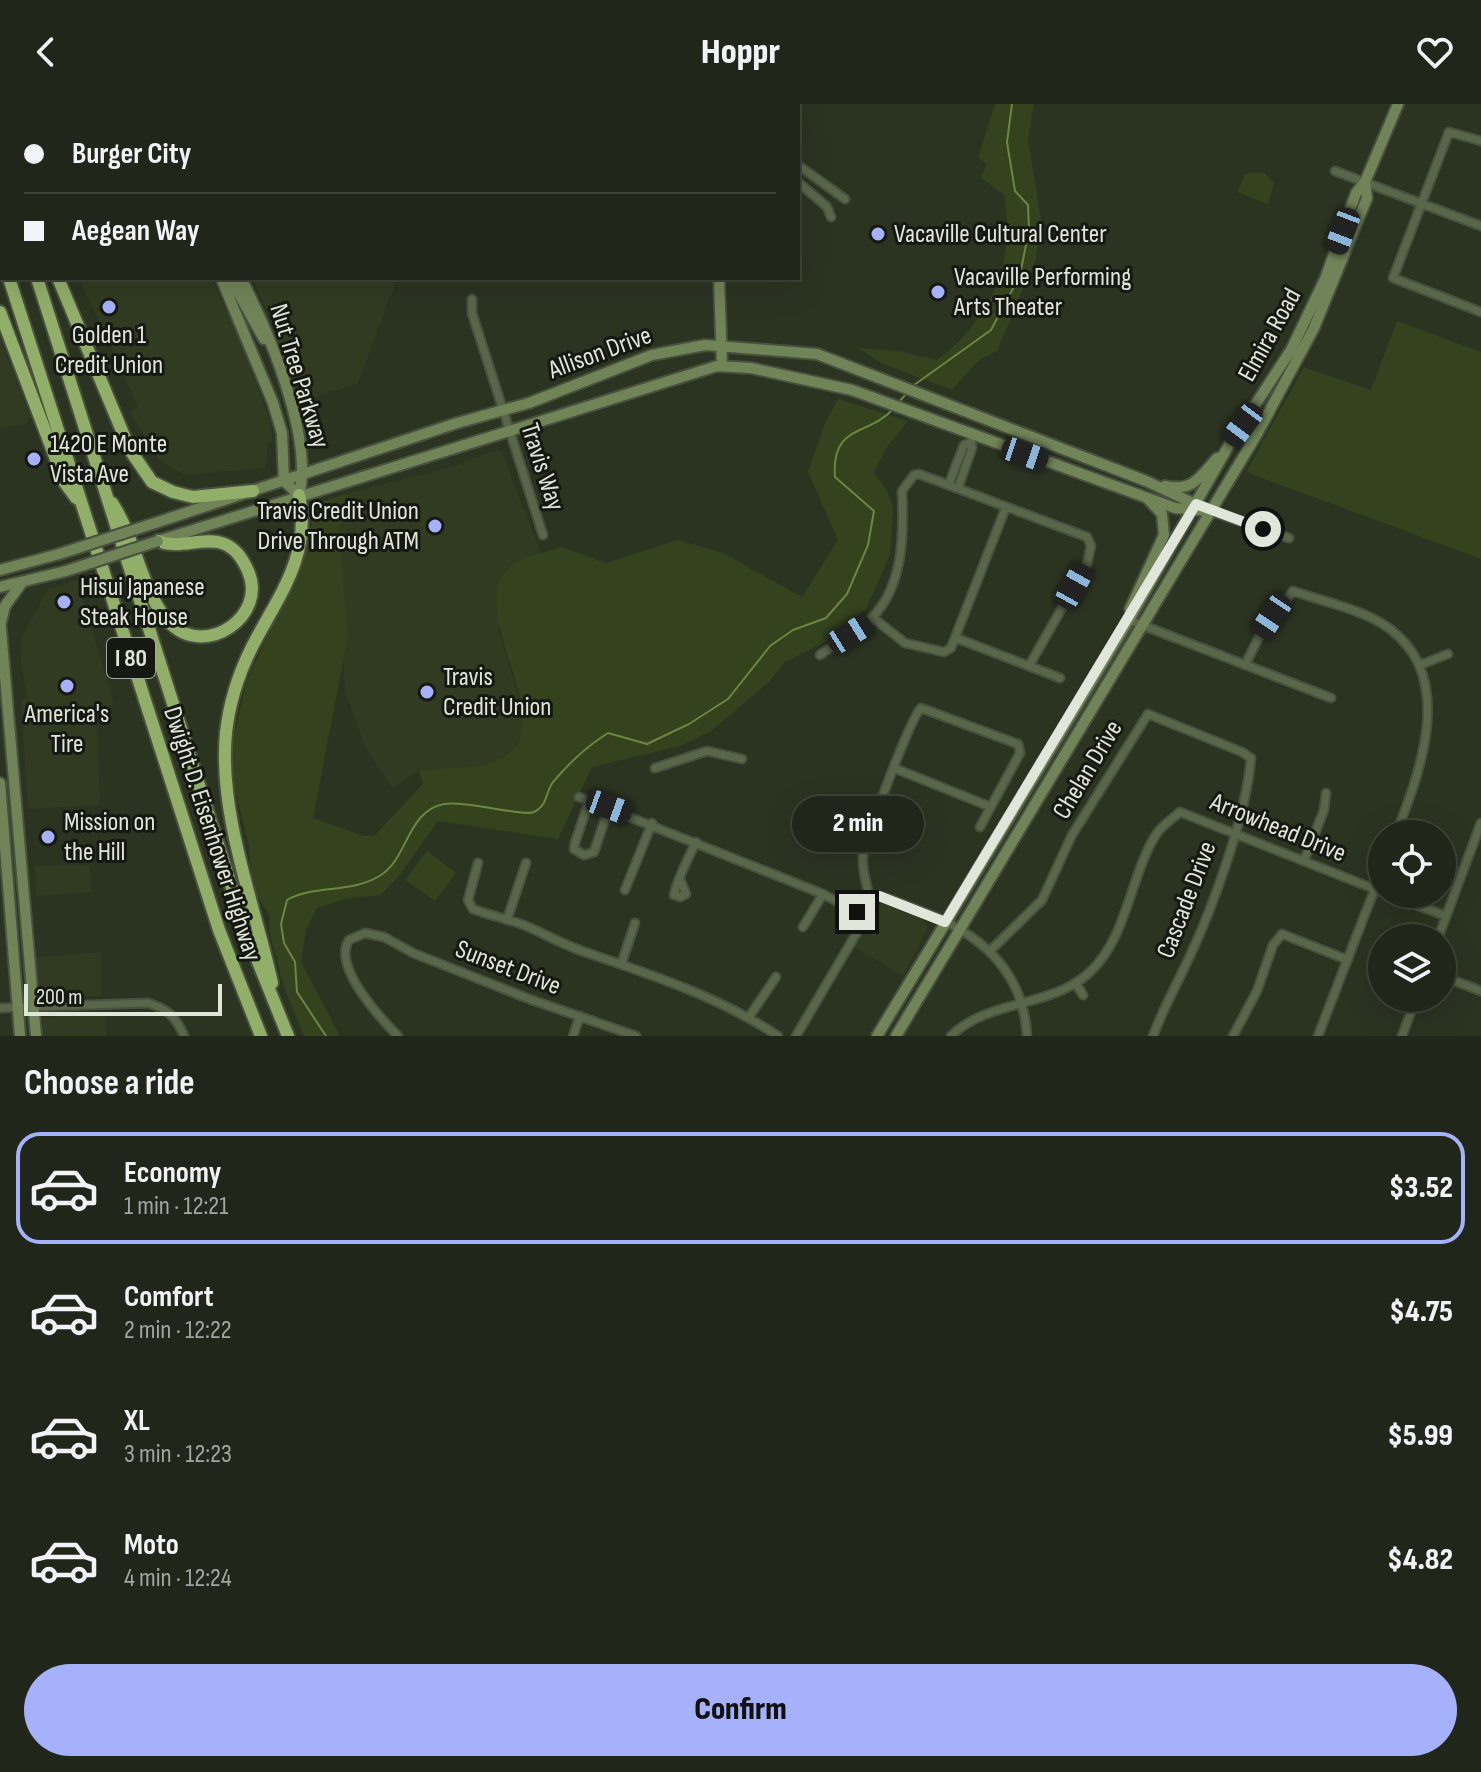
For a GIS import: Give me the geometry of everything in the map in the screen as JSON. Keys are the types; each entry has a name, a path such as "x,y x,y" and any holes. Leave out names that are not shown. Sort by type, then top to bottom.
{"highway":[{"name":"Dwight D. Eisenhower Highway","path":"10,280 219,930 261,1036"},
{"name":"Dwight D. Eisenhower Highway","path":"38,280 246,932 288,1036"},
{"path":"59,280 130,450 152,482 193,497 253,491"},
{"path":"0,312 65,483 83,508"},
{"path":"278,1014 230,806 225,760 230,708 238,682 253,645 285,592 298,559 302,526 299,495"},
{"path":"107,497 124,521 148,584 162,613 173,627 194,635 218,634 242,617 252,589 250,573 241,557 210,540 168,545 158,541"}],"main road":[{"name":"Elmira Road","path":"877,1036 1126,624 1229,445 1291,350 1325,279 1356,193 1365,182 1398,104"},
{"name":"Elmira Road","path":"896,1036 1301,356 1367,198 1365,182"},
{"name":"Nut Tree Parkway","path":"222,280 273,403 282,433 284,481 299,495 304,475 302,442 269,342 242,280"},
{"path":"232,280 260,336 269,342"},
{"path":"719,280 722,366"},
{"name":"Allison Drive","path":"0,570 59,554 503,410 652,355 705,345 817,354 1146,481 1194,508"},
{"name":"Allison Drive","path":"0,587 66,571 697,370 722,366 825,382 903,408 970,439 1146,498 1210,511"},
{"path":"1146,481 1188,487 1201,478 1229,445"},
{"path":"1126,624 1164,535 1162,514 1146,498"},
{"path":"1,624 5,606 21,584"},
{"path":"0,618 36,1036"},
{"path":"0,783 20,1036"}],"street":[{"path":"1481,141 1449,132 1393,278 1481,312"},
{"path":"800,166 845,199"},
{"path":"1335,171 1481,226"},
{"path":"800,184 827,207 831,217"},
{"name":"Travis Way","path":"472,299 472,315 543,535"},
{"path":"949,484 964,445 970,439"},
{"path":"958,488 972,448 970,439"},
{"path":"820,655 872,617 897,572 904,542 902,491 914,475 949,484 1087,537 1091,546 1087,564 1029,666"},
{"path":"872,617 892,636 923,649 944,652 956,638 1006,507"},
{"name":"Allison Drive","path":"1210,511 1289,538"},
{"path":"1245,665 1262,631 1293,591 1368,617 1389,628 1420,665 1429,702 1427,726 1400,820"},
{"path":"1126,624 1331,698"},
{"path":"956,638 1060,678"},
{"path":"1420,665 1448,654"},
{"path":"796,1036 866,917 872,895 863,853 907,729 921,708 1018,744 1020,753 980,827"},
{"name":"Chelan Drive","path":"991,950 1042,900 1072,835 1148,714 1242,752 1251,758 1250,774"},
{"path":"655,768 707,751 742,759"},
{"path":"894,768 991,807"},
{"name":"Cascade Drive","path":"1153,1036 1190,957 1234,834 1250,774"},
{"path":"1304,861 1324,810 1326,793"},
{"path":"579,797 652,823 823,894 866,917"},
{"path":"589,801 574,849 584,855 594,852 609,807"},
{"name":"Arrowhead Drive","path":"951,1036 971,1021 1076,984 1103,957 1163,826 1180,812 1208,820 1234,834 1368,887"},
{"path":"625,890 652,823"},
{"path":"1443,924 1481,823"},
{"path":"680,879 696,842"},
{"path":"478,863 468,900 473,909 568,946 622,962 749,1017 778,1036"},
{"path":"507,920 526,863"},
{"path":"803,927 823,894"},
{"path":"872,895 961,929 991,950 1008,973 1022,1004 1027,1036"},
{"path":"1318,1036 1348,960 1373,908"},
{"name":"Arrowhead Drive","path":"1424,908 1446,916"},
{"path":"622,962 635,923"},
{"name":"Sunset Drive","path":"398,1036 352,979 344,956 349,940 368,933 636,1036"},
{"path":"1233,1036 1257,991 1273,945 1282,934 1348,960"},
{"path":"749,1017 776,977"},
{"path":"1456,981 1481,991"},
{"path":"1076,984 1083,995"},
{"path":"0,1008 148,1003 163,1007 175,1018 184,1036"},
{"path":"1402,1036 1411,1012"},
{"path":"573,1036 580,1016"}],"shaded area":[{"path":"995,104 1034,104 1028,139 1042,226 1036,258 997,351 979,360 952,390 881,363 859,348 898,351 937,360 972,327 985,308 995,287 1006,243 1004,195 981,178 987,164 978,158"},
{"path":"1264,173 1274,183 1268,204 1237,192 1245,175"},
{"path":"80,280 212,280 241,341 270,422 273,442 268,443 265,468 184,475 159,460 130,412 138,407"},
{"path":"253,280 396,280 358,383 298,402 274,327"},
{"path":"1397,321 1481,352 1481,559 1246,472 1304,367 1371,390"},
{"path":"0,338 30,417 25,425 0,428"},
{"path":"838,399 908,421 887,447 874,472 888,492 893,508 890,555 867,607 842,634 785,662 770,681 710,732 680,746 592,767 558,839 438,821 399,876 380,895 349,898 317,908 306,930 301,962 340,1036 304,1036 284,987 269,931 270,915 252,889 249,846 228,761 247,680 306,551 315,504 346,494 339,532 348,636 313,818 364,836 374,836 423,784 419,771 488,763 498,760 517,745 523,725 521,701 498,619 497,594 505,572 515,563 561,547 606,563 678,540 723,553 802,597 838,540 808,472 825,423"},
{"name":"Travis Credit Union","path":"497,450 502,452 541,554 517,563 498,629 525,719 522,738 514,750 500,759 478,767 419,771 392,788 366,749 345,691 343,655 348,636 339,532 346,494 451,467"},
{"path":"77,580 114,704 96,711 100,805 28,809 21,700 27,698 21,661 22,637 47,590"},
{"path":"427,851 456,873 435,901 405,880"},
{"path":"90,865 91,892 36,896 35,866"},
{"path":"881,903 919,916 928,927 903,976 855,947"},
{"path":"101,952 101,996 38,997 36,957"},
{"path":"105,1014 106,1036 43,1036 42,1018"}],"waterway":[{"path":"914,385 991,330 1020,275 1029,230 1028,205 1015,191 1007,142 1012,104"},
{"path":"898,403 907,393"},
{"path":"326,1036 297,992 295,962 284,943 281,924 287,900 309,892 358,885 381,875 397,858 415,825 432,808 454,803 534,812 542,806 553,782 565,768 608,733 647,744 689,724 728,699 770,646 793,630 826,618 847,594 868,545 874,511 835,477 835,460 845,439 894,408"}],"place":[{"name":"Vacaville Cultural Center","path":"878,234"},
{"name":"Vacaville Performing Arts Theater","path":"938,292"},
{"name":"Golden 1 Credit Union","path":"109,307"},
{"name":"1420 E Monte Vista Ave","path":"34,459"},
{"name":"Travis Credit Union Drive Through ATM","path":"435,526"},
{"name":"Hisui Japanese Steak House","path":"64,602"},
{"name":"America's Tire","path":"67,686"},
{"name":"Travis Credit Union","path":"427,692"},
{"name":"Mission on the Hill","path":"48,837"}],"route":[{"path":"857,912 866,917 872,895 945,922 1196,504 1263,529"}]}
